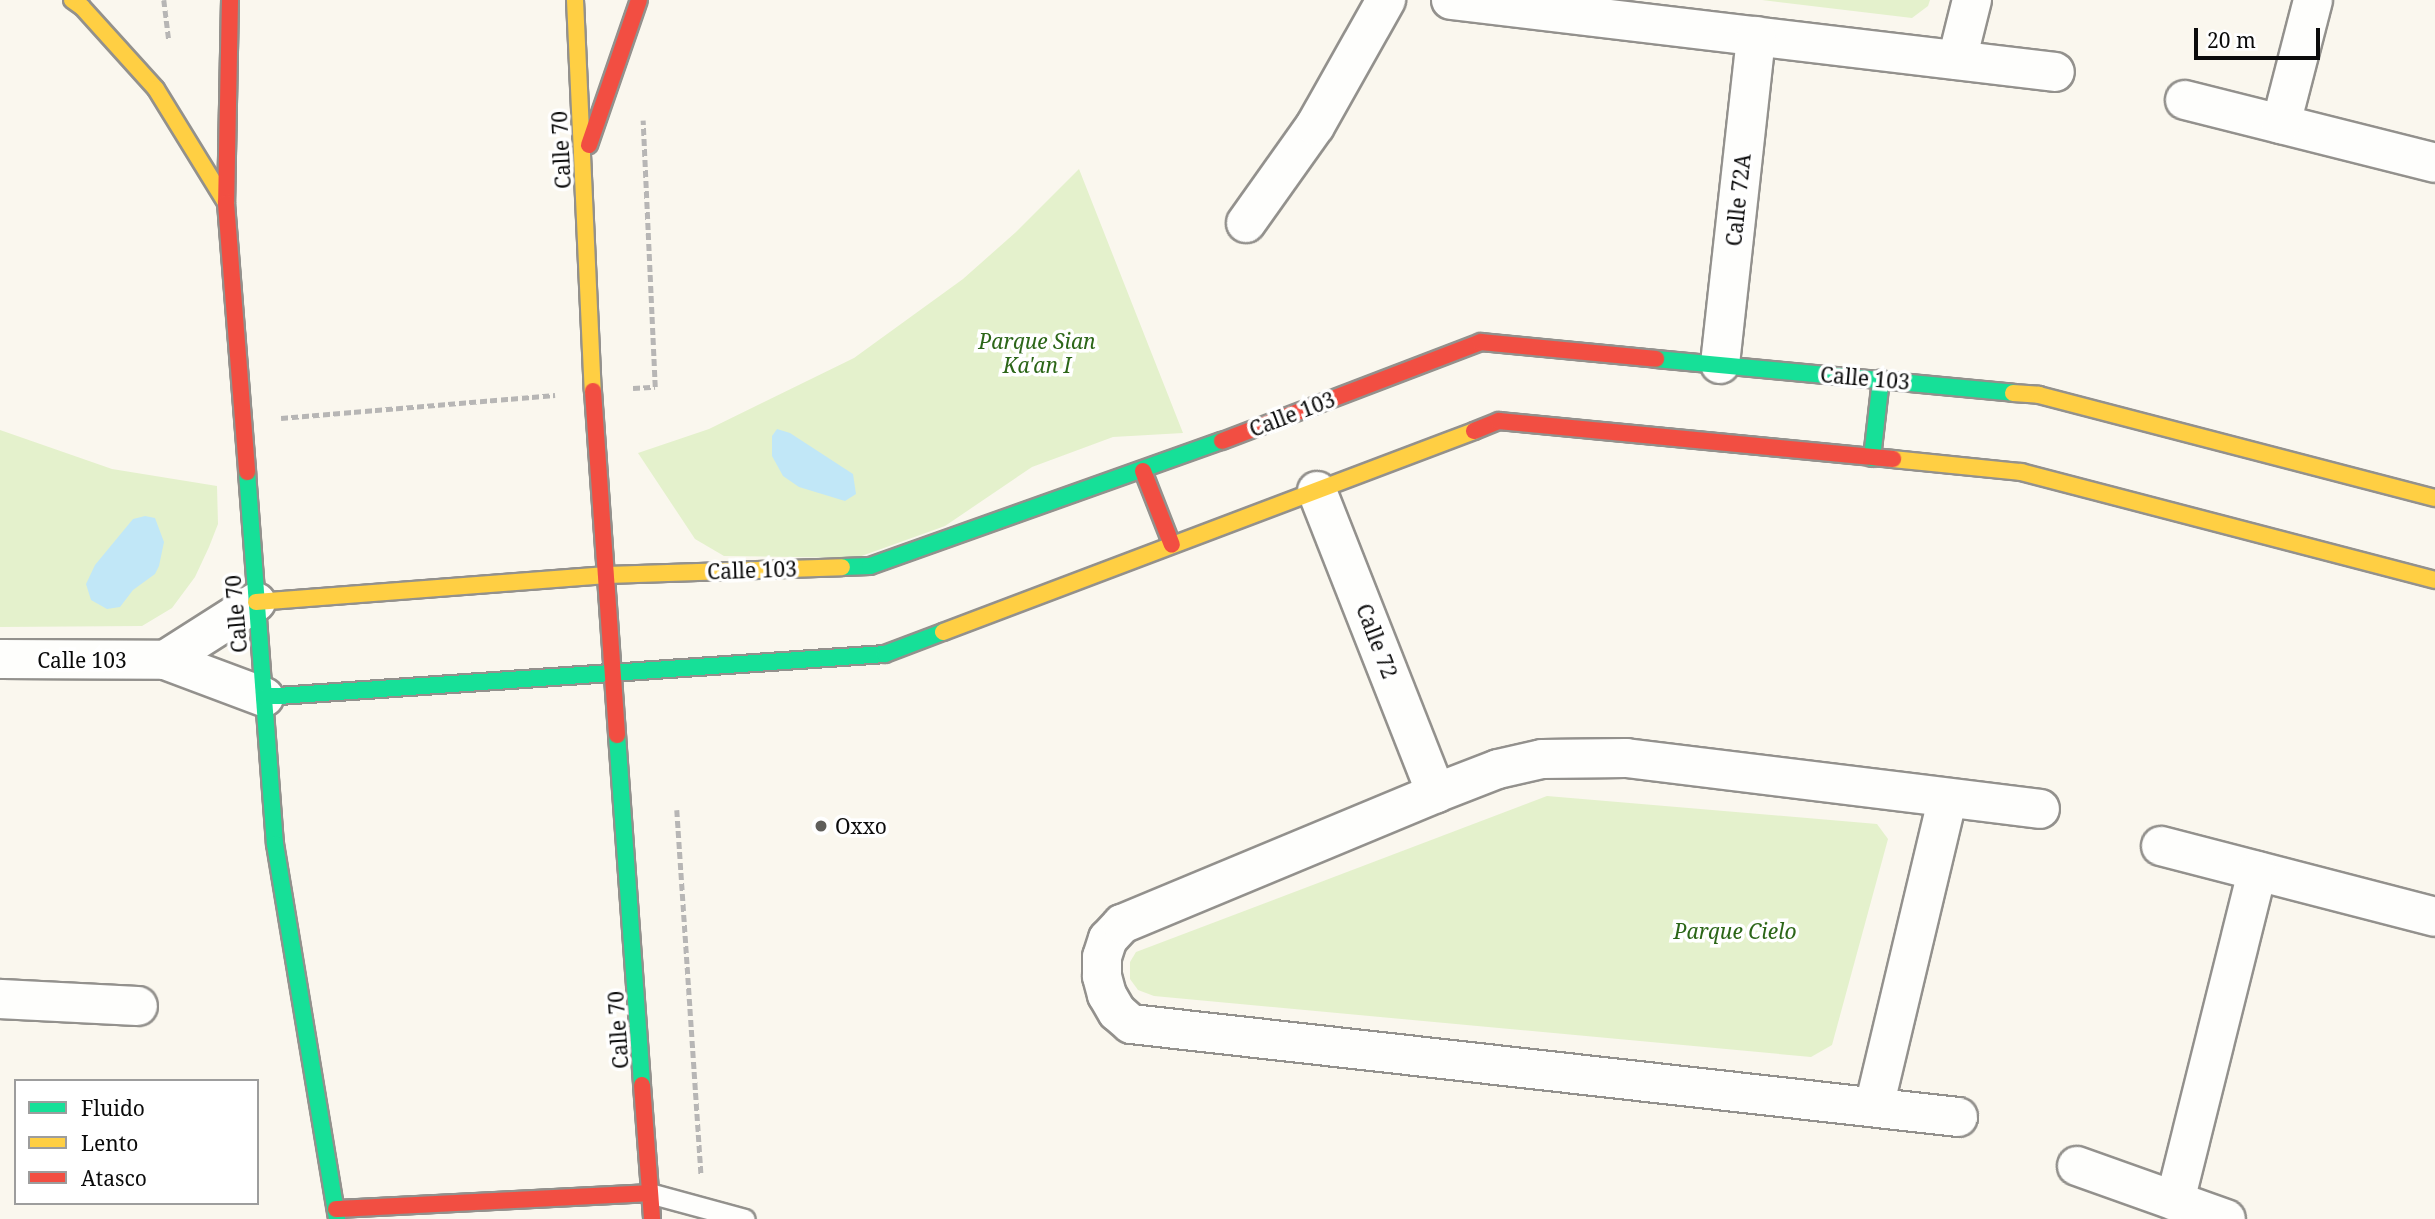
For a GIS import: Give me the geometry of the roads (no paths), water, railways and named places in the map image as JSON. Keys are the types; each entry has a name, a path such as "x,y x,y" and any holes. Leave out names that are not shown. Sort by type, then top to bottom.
{"main road":[{"path":"72,0 82,7 156,89 226,203"},
{"name":"Calle 70","path":"230,0 226,203 275,844 336,1214"},
{"name":"Calle 70","path":"575,0 593,392 652,1219"},
{"path":"583,163 639,0"},
{"name":"Calle 103","path":"256,602 607,575 870,566 1143,471 1481,342 2039,395 2435,498"},
{"path":"1872,458 1881,380"},
{"name":"Calle 103","path":"264,697 615,675 886,654 1499,421 2021,472 2435,580"},
{"path":"1143,471 1172,545"},
{"path":"336,1214 649,1193"}],"street":[{"path":"1246,223 1315,126 1386,0"},
{"path":"1451,0 2056,72"},
{"path":"1956,60 1972,0"},
{"path":"2281,124 2313,0"},
{"name":"Calle 72A","path":"1720,364 1756,36"},
{"path":"2185,100 2435,163"},
{"name":"Calle 72","path":"1317,491 1436,793"},
{"name":"Calle 103","path":"165,660 256,602"},
{"name":"Calle 103","path":"0,659 165,660 264,697"},
{"path":"1958,1117 1131,1024 1117,1012 1107,995 1102,976 1102,957 1108,939 1122,924 1436,793 1509,767 1542,759 1578,756 1626,758 1947,800 2040,809"},
{"path":"1874,1107 1947,800"},
{"path":"2161,846 2435,917"},
{"path":"2175,1201 2257,871"},
{"path":"0,999 138,1006"},
{"path":"2077,1166 2226,1219"}],"lane":[{"path":"649,1193 745,1219"}],"water":[{"path":"777,429 790,433 853,474 856,494 845,501 799,487 783,476 772,456 772,436"},
{"path":"145,516 155,518 164,542 159,566 155,574 133,590 120,607 107,609 91,600 86,584 95,565 133,519"}],"place":[{"name":"Oxxo","path":"821,826"}],"park label":[{"name":"Parque Sian Ka'an I","path":"1037,353"},
{"name":"Parque Cielo","path":"1735,931"}]}
